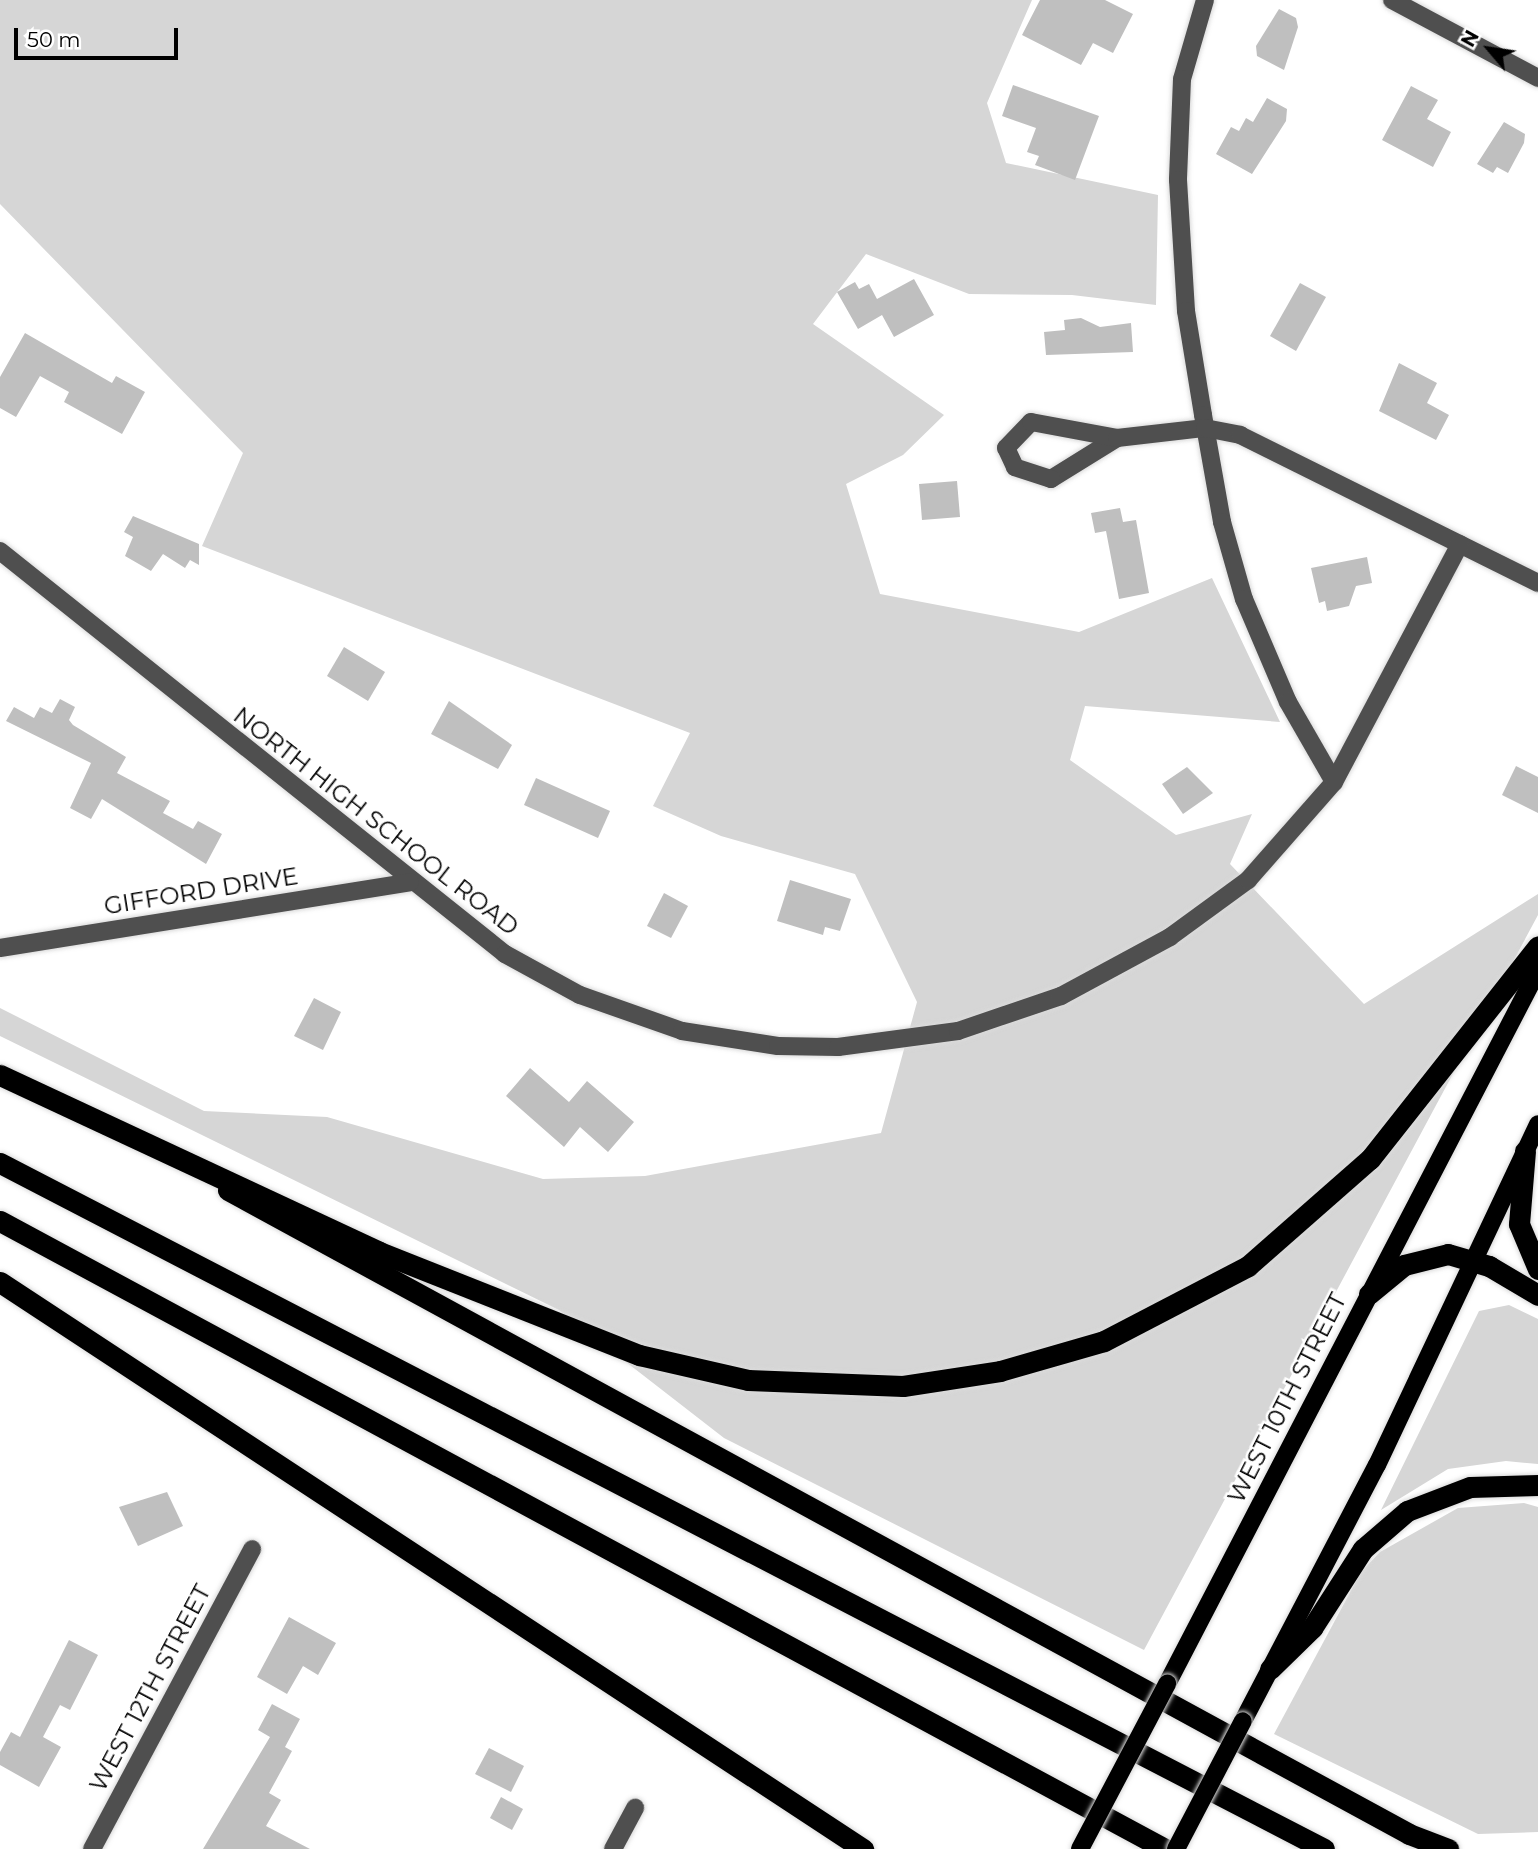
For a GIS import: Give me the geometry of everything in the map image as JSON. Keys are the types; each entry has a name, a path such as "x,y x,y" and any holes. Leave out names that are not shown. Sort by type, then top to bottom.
{"highway":[{"path":"0,1075 216,1181 483,1297 687,1368 852,1388 953,1381 1055,1357 1156,1319 1289,1236 1422,1101 1538,946"},
{"path":"1525,1151 1519,1224 1538,1269"},
{"path":"0,1163 1324,1849"},
{"path":"216,1181 248,1205 1448,1849"},
{"path":"0,1221 1165,1849"},
{"path":"1369,1294 1420,1258 1448,1254 1475,1260 1538,1295"},
{"path":"0,1282 863,1849"},
{"path":"1270,1669 1312,1628 1363,1549 1398,1517 1470,1487 1538,1485"}],"main road":[{"name":"WEST 10TH STREET","path":"1080,1849 1538,970"},
{"path":"1176,1849 1270,1669 1475,1260 1538,1124"}],"street":[{"path":"1205,0 1182,79 1178,180 1186,311 1205,428 1222,522 1244,599 1288,702 1334,782"},
{"path":"1392,0 1538,78"},
{"path":"1117,438 1051,479 1015,467 1006,448 1031,422 1117,438 1205,428 1240,435 1538,583"},
{"name":"NORTH HIGH SCHOOL ROAD","path":"0,551 410,882 505,954 613,1009 742,1042 875,1045 1005,1018 1148,950 1248,880 1334,782 1461,544"},
{"name":"GIFFORD DRIVE","path":"0,948 410,882"},
{"name":"WEST 12TH STREET","path":"92,1849 252,1549"},
{"path":"613,1849 635,1808"}],"shaded area":[{"path":"0,0 1032,0 987,103 1006,163 1158,195 1156,305 1072,295 969,294 866,254 813,324 944,415 903,455 846,484 880,594 1079,632 1212,578 1280,722 1085,706 1070,760 1176,835 1252,814 1230,864 1364,1004 1538,894 1538,915 1144,1650 724,1438 559,1310 0,1036 0,1008 204,1111 327,1117 543,1179 645,1176 881,1133 917,1002 855,874 721,836 653,806 690,733 202,546 243,453 0,204"},
{"path":"1509,1305 1538,1319 1538,1464 1506,1461 1448,1469 1381,1510 1479,1311"},
{"path":"1524,1503 1538,1507 1538,1832 1478,1834 1274,1734 1361,1572 1380,1552 1458,1508"}],"building":[{"path":"1040,0 1105,0 1133,14 1113,53 1093,43 1081,65 1022,35"},
{"path":"1279,9 1296,18 1298,27 1284,70 1257,56 1256,46"},
{"path":"1013,85 1099,116 1075,180 1035,165 1039,156 1027,152 1036,128 1002,116"},
{"path":"1411,86 1438,100 1427,119 1451,132 1433,167 1382,140"},
{"path":"1267,98 1287,109 1286,121 1252,174 1216,154 1231,127 1239,131 1246,118 1253,122"},
{"path":"1504,122 1525,134 1524,143 1508,173 1497,167 1493,173 1477,164"},
{"path":"914,279 934,315 894,337 882,315 858,329 837,292 855,282 859,289 869,284 877,299"},
{"path":"1300,283 1326,297 1296,351 1270,336"},
{"path":"1081,318 1100,327 1131,323 1133,352 1046,355 1044,332 1065,330 1064,320"},
{"path":"25,333 112,383 116,376 145,392 122,434 64,402 69,392 40,376 16,417 0,408 0,377"},
{"path":"1399,363 1437,383 1427,403 1449,415 1436,440 1379,411"},
{"path":"957,481 960,517 922,520 919,484"},
{"path":"1120,508 1123,522 1136,520 1149,593 1119,599 1106,531 1095,533 1091,513"},
{"path":"133,516 199,544 199,565 190,560 185,568 163,554 151,571 125,556 133,537 124,532"},
{"path":"1367,557 1372,583 1356,586 1349,606 1327,611 1325,601 1319,603 1311,568"},
{"path":"344,647 385,672 368,701 327,676"},
{"path":"60,699 75,707 69,720 73,725 126,757 117,773 170,801 163,813 193,829 198,821 222,834 206,864 102,799 91,819 70,808 91,763 6,721 14,707 34,718 40,707 52,713"},
{"path":"449,701 512,745 498,769 431,734"},
{"path":"1516,766 1538,777 1538,813 1502,795"},
{"path":"1187,767 1213,793 1183,814 1162,784"},
{"path":"536,778 610,811 598,838 524,805"},
{"path":"790,880 851,899 840,931 825,927 823,935 777,921"},
{"path":"664,893 688,906 671,938 647,926"},
{"path":"314,998 341,1012 323,1050 294,1036"},
{"path":"530,1068 569,1102 587,1081 634,1122 608,1152 580,1127 564,1147 506,1096"},
{"path":"167,1492 183,1526 138,1546 119,1507"},
{"path":"289,1617 336,1643 318,1675 303,1666 287,1694 257,1677"},
{"path":"69,1640 98,1655 70,1710 60,1705 43,1737 61,1747 39,1787 0,1765 0,1752 11,1732 20,1737"},
{"path":"272,1704 300,1719 285,1747 292,1751 269,1793 281,1800 266,1826 310,1849 203,1849 270,1737 258,1730"},
{"path":"489,1748 524,1766 511,1792 475,1774"},
{"path":"501,1797 523,1809 512,1830 490,1818"}]}
